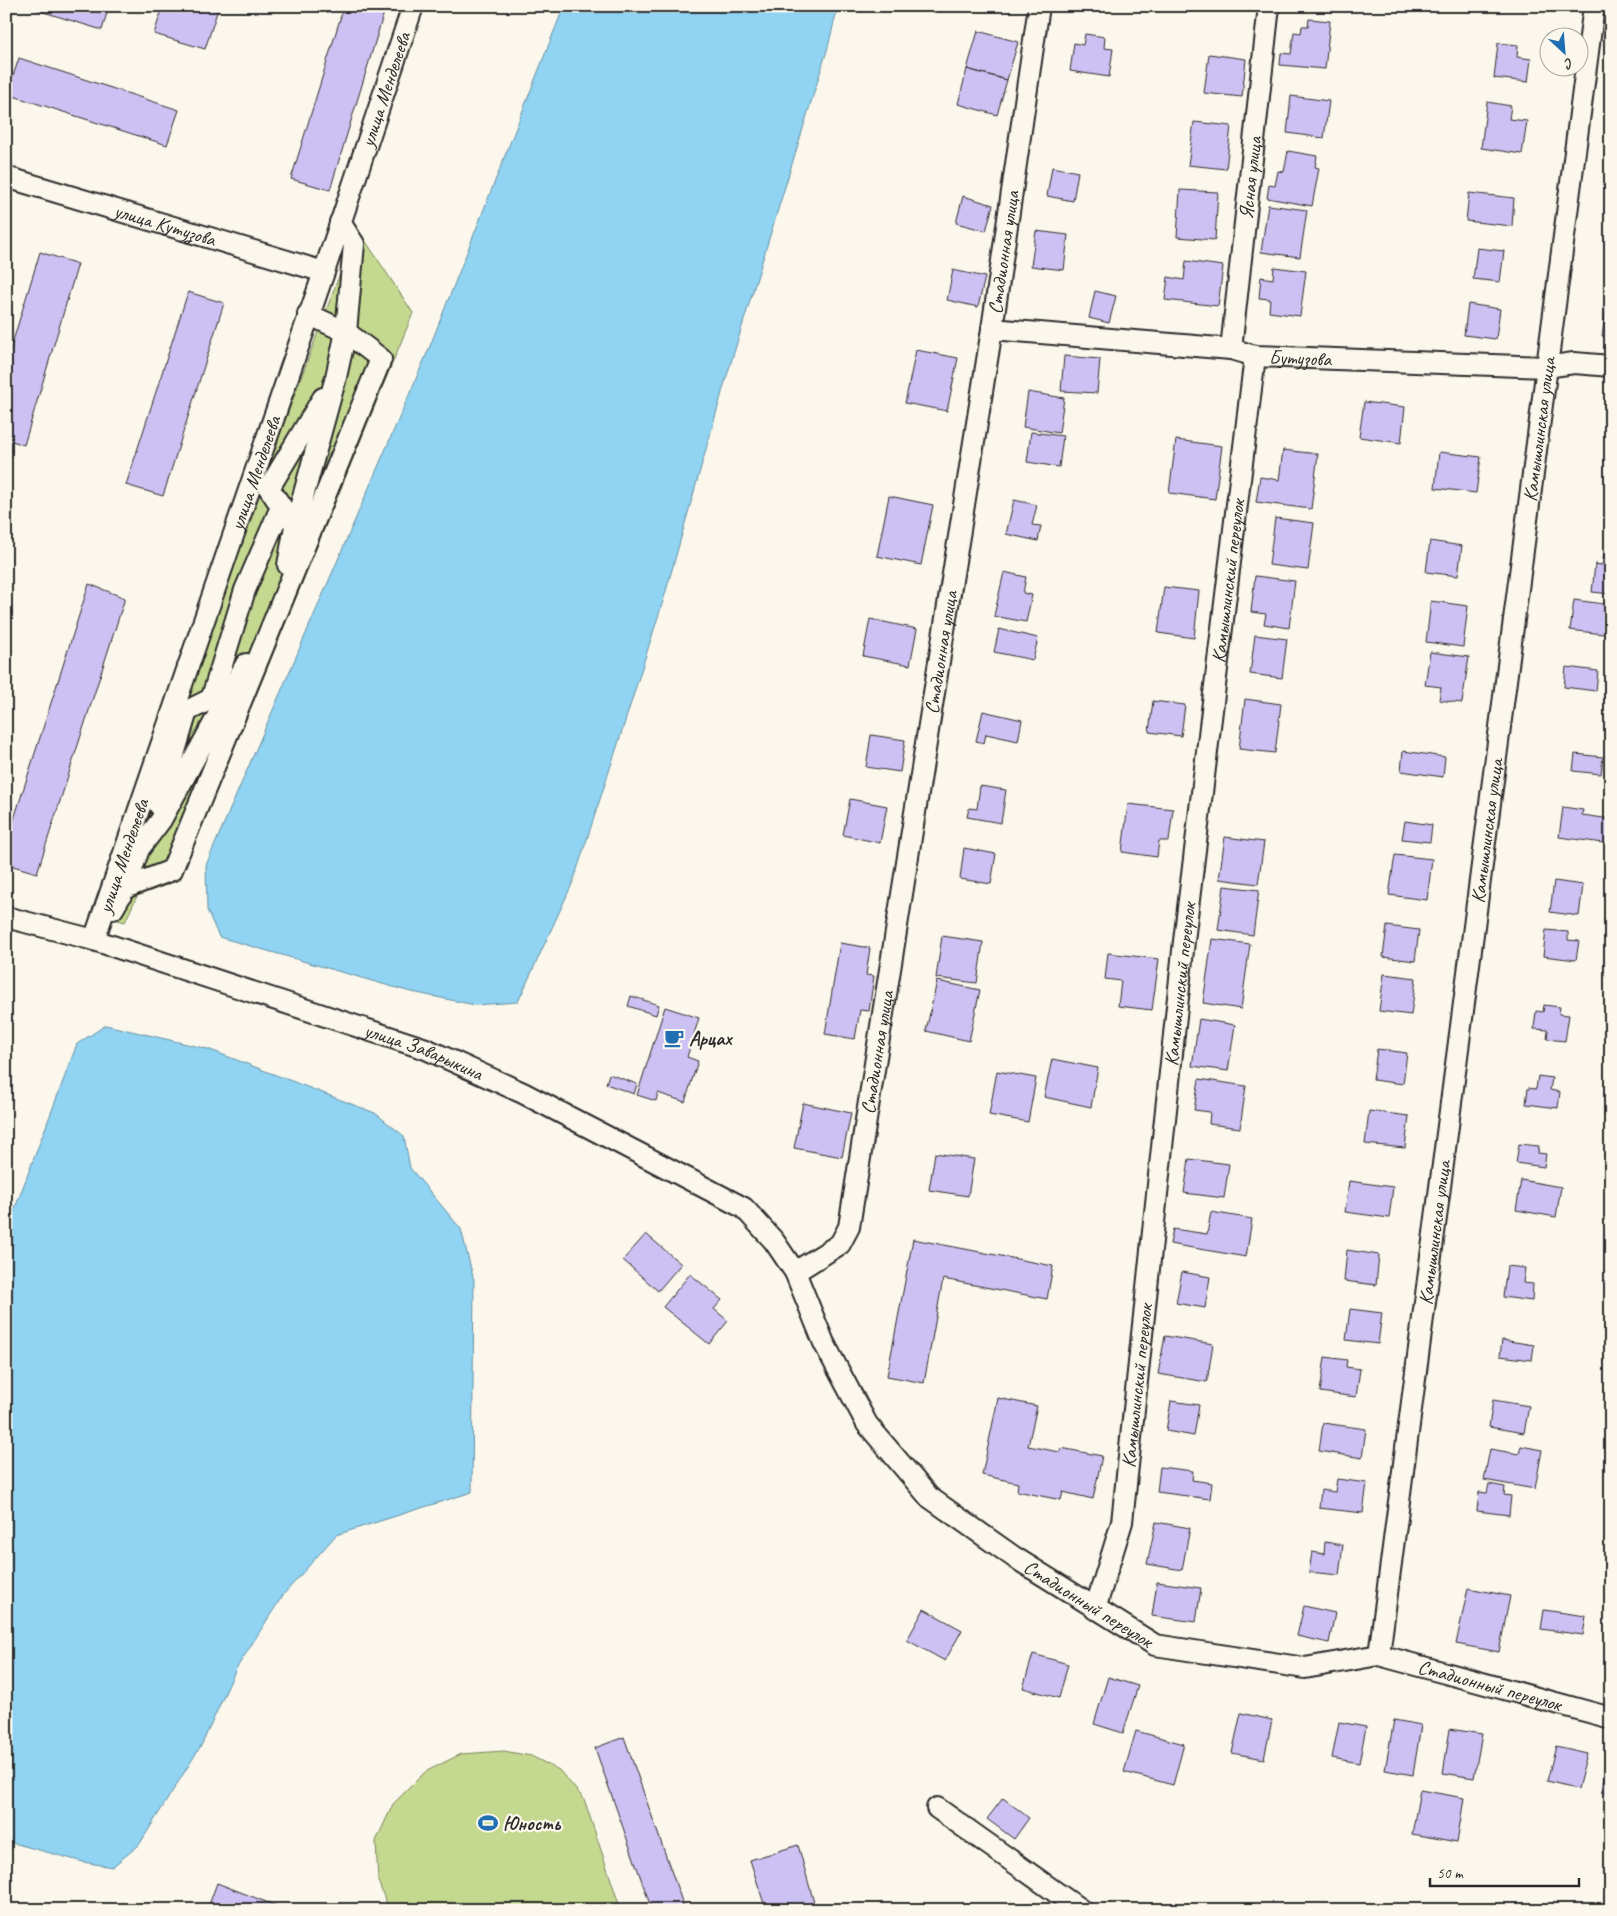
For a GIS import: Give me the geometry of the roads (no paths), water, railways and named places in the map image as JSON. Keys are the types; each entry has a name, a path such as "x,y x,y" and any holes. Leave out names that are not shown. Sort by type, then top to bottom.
{"street":[{"name":"улица Менделеева","path":"94,940 324,272 413,6"},
{"name":"Стадионная улица","path":"795,1272 840,1244 850,1228 992,329 1039,6"},
{"name":"Ясная улица","path":"1231,349 1269,6"},
{"name":"Камышлинская улица","path":"1378,1655 1594,6"},
{"name":"улица Кутузова","path":"6,177 324,272"},
{"path":"94,940 125,888 139,849 150,837 161,820 231,689 281,604 295,526 336,378 346,332 354,244 340,222"},
{"path":"125,888 172,870 381,358 346,332 308,314"},
{"name":"Бутузова","path":"992,329 1231,349 1255,356 1546,367 1574,363 1611,366"},
{"name":"Камышлинский переулок","path":"1095,1609 1122,1522 1184,941 1255,356"},
{"path":"295,526 269,488 336,378"},
{"path":"212,698 245,590 281,507"},
{"path":"150,837 187,711 231,689"},
{"name":"улица Заварыкина","path":"6,917 94,940 426,1049 523,1093 744,1208 774,1241 795,1272"},
{"name":"Стадионный переулок","path":"795,1272 824,1343 867,1424 929,1497 1014,1557 1155,1645 1304,1668 1378,1655 1611,1718"},
{"path":"937,1808 1081,1910"}],"water":[{"path":"564,6 838,6 828,47 725,382 664,598 573,882 518,1002 475,1005 407,991 219,937 207,910 206,865 428,351"},
{"path":"106,1025 208,1049 375,1113 404,1136 410,1168 461,1229 474,1281 472,1492 336,1535 283,1595 236,1669 202,1744 139,1845 112,1867 83,1862 6,1841 6,1232 77,1044"}],"place":[{"name":"Арцах","path":"674,1038"},
{"name":"Юность","path":"488,1823"}]}
